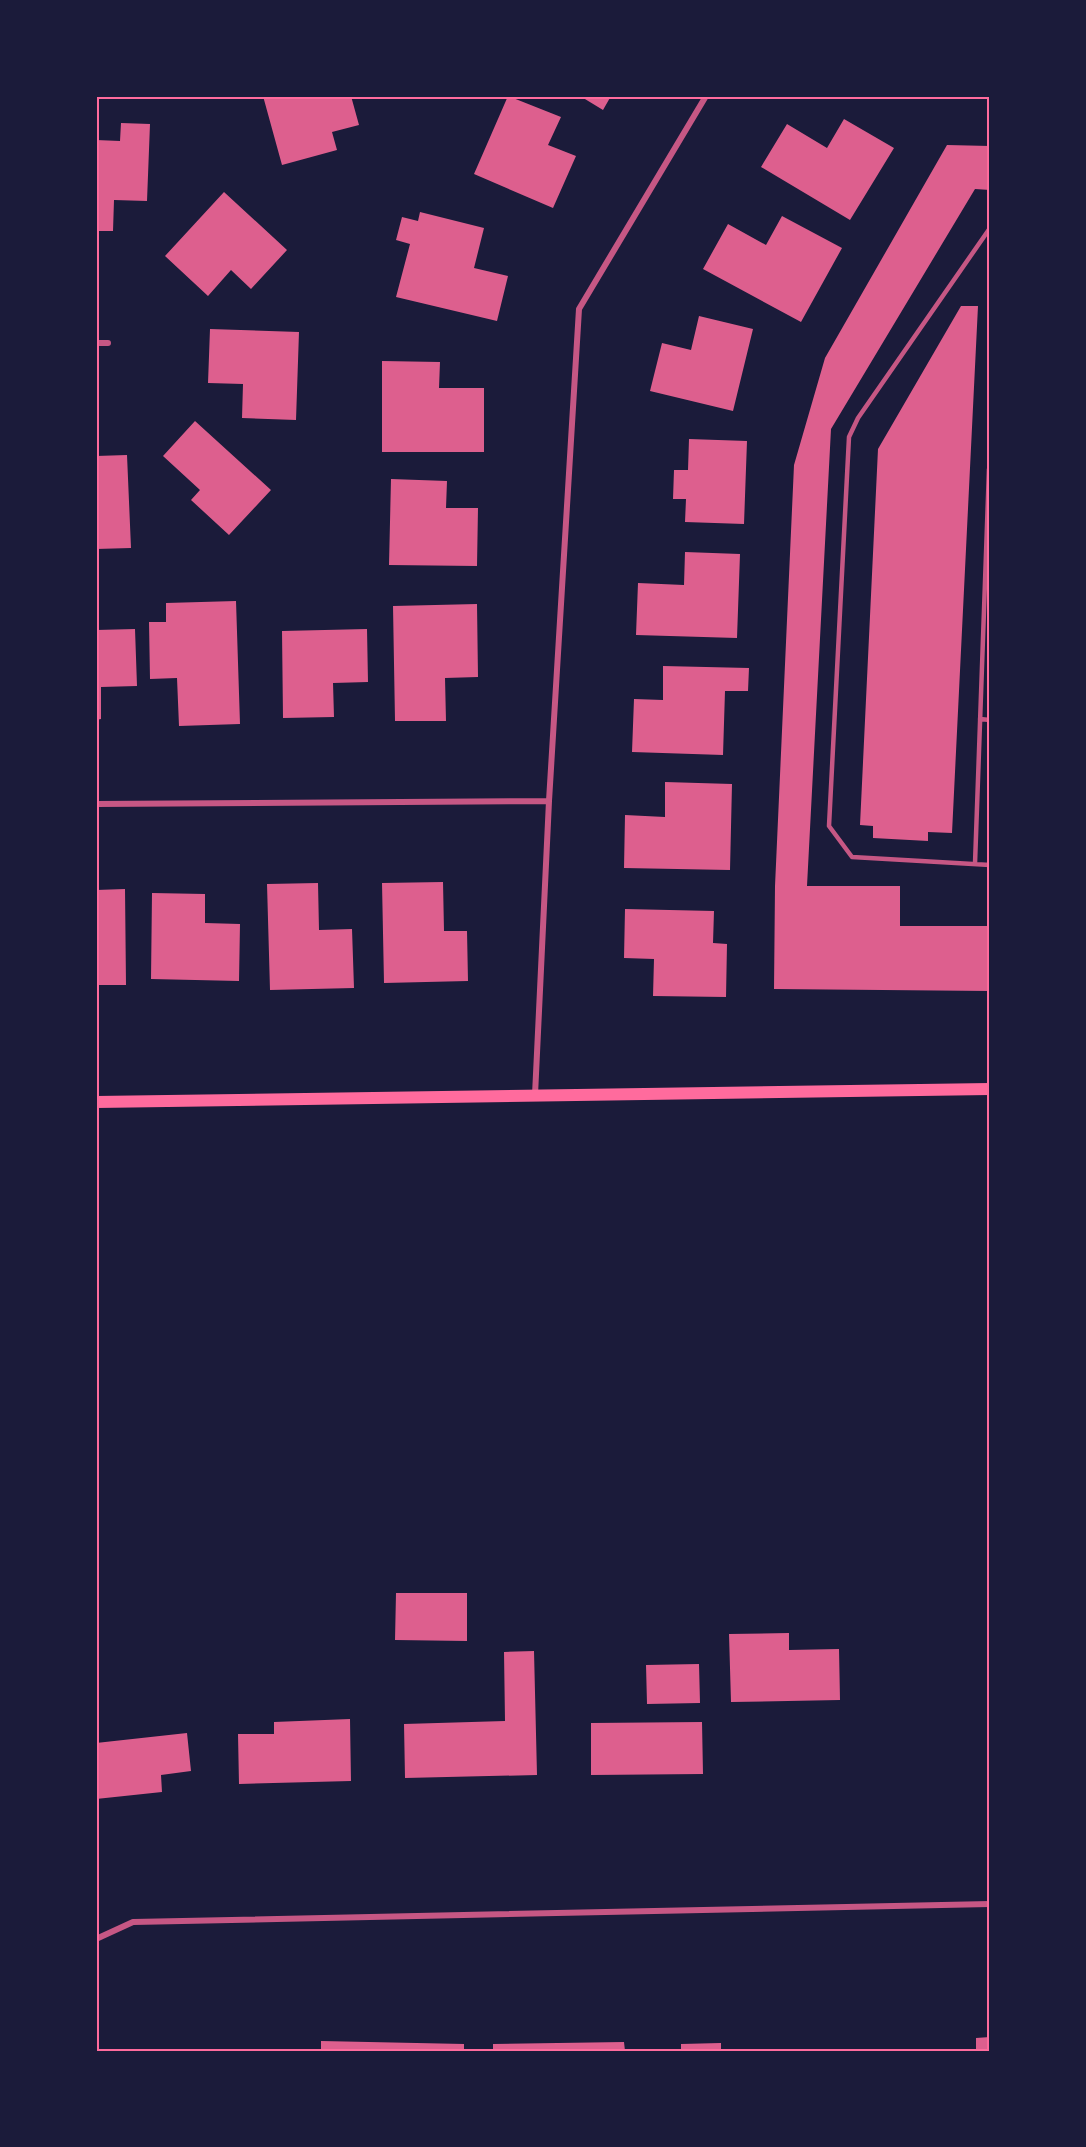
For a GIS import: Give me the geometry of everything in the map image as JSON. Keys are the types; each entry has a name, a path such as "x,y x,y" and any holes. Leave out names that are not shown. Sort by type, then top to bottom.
{"main road":[{"path":"96,1102 990,1089"}],"street":[{"path":"535,1096 549,801 579,309 706,96"},
{"path":"96,343 108,343"},
{"path":"96,804 549,801"},
{"path":"96,1939 133,1922 990,1904"}],"lane":[{"path":"990,228 858,418 849,437 829,826 852,857 990,865"},
{"path":"975,864 990,440"},
{"path":"980,719 990,720"}],"building":[{"path":"263,96 351,96 359,125 332,132 337,150 282,165"},
{"path":"508,96 561,117 548,145 576,156 553,208 474,174"},
{"path":"580,96 611,96 603,110"},
{"path":"844,119 894,148 850,220 761,167 787,124 827,148"},
{"path":"121,123 150,124 147,201 114,200 113,231 96,231 96,140 120,141"},
{"path":"947,145 990,146 990,190 975,189 831,429 807,886 900,886 900,926 990,926 990,991 774,989 775,886 794,465 825,358"},
{"path":"224,192 287,250 251,289 231,270 208,296 165,256"},
{"path":"420,212 484,228 474,268 508,276 497,321 396,297 410,244 396,240 402,217 418,221"},
{"path":"782,216 842,248 801,322 703,269 728,224 766,245"},
{"path":"961,306 978,306 952,833 928,832 928,841 873,838 873,826 860,825 878,449"},
{"path":"699,316 753,329 733,411 650,391 662,343 691,350"},
{"path":"210,329 299,332 296,420 242,418 243,384 208,383"},
{"path":"382,361 440,362 439,388 484,388 484,452 382,452"},
{"path":"195,421 271,490 229,535 191,500 200,490 163,456"},
{"path":"689,439 747,441 744,524 685,522 686,499 673,499 674,470 688,470"},
{"path":"127,455 131,548 96,549 96,456"},
{"path":"391,479 447,481 446,508 478,508 477,566 389,565"},
{"path":"685,552 740,554 737,638 636,635 638,583 684,585"},
{"path":"236,601 240,724 179,726 177,678 150,679 149,622 166,622 166,603"},
{"path":"477,604 478,677 445,678 446,721 395,721 393,606"},
{"path":"135,629 137,686 101,687 101,719 96,720 96,630"},
{"path":"367,629 368,682 333,683 334,717 283,718 282,631"},
{"path":"663,666 749,668 748,691 725,691 723,755 632,752 634,699 663,700"},
{"path":"665,782 732,784 730,870 624,868 625,815 665,817"},
{"path":"443,882 444,931 467,931 468,981 384,983 382,883"},
{"path":"318,883 319,930 352,929 354,988 270,990 267,884"},
{"path":"125,889 126,985 96,985 96,890"},
{"path":"152,893 205,894 205,923 240,924 239,981 151,979"},
{"path":"625,909 714,911 713,943 727,944 726,997 653,996 654,959 624,958"},
{"path":"396,1593 467,1593 467,1641 395,1640"},
{"path":"789,1633 789,1650 839,1649 840,1700 731,1702 729,1634"},
{"path":"534,1651 537,1775 405,1778 404,1724 505,1721 504,1652"},
{"path":"699,1664 700,1703 647,1704 646,1665"},
{"path":"987,1702 990,1702 990,1763 988,1763"},
{"path":"350,1719 351,1781 239,1784 238,1734 274,1734 274,1722"},
{"path":"702,1722 703,1774 591,1775 591,1723"},
{"path":"187,1733 191,1771 161,1775 162,1792 96,1799 96,1743"},
{"path":"990,2037 990,2051 976,2051 976,2038"},
{"path":"321,2041 464,2044 464,2051 321,2051"},
{"path":"624,2042 625,2051 493,2051 493,2044"},
{"path":"721,2043 721,2051 681,2051 681,2044"}]}
